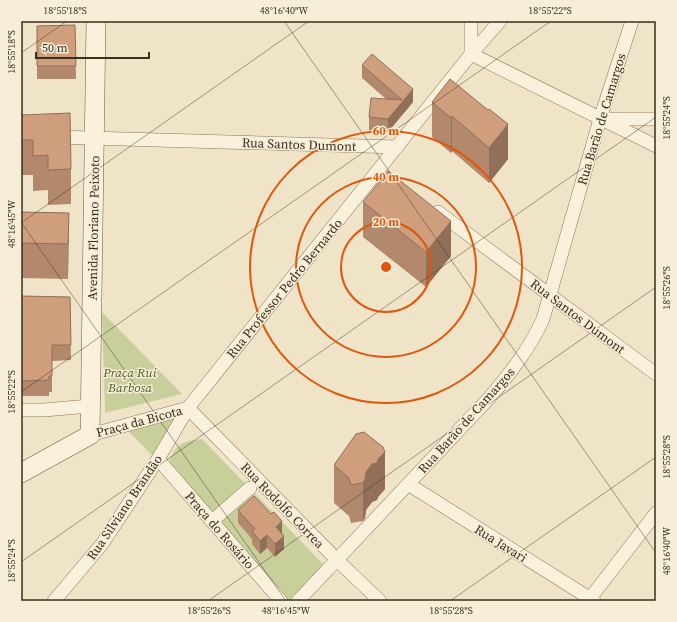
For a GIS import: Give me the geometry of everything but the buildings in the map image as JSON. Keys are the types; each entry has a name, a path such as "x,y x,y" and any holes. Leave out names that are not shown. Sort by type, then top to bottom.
{"street":[{"name":"Avenida Floriano Peixoto","path":"90,435 96,21"},
{"path":"471,21 471,54"},
{"path":"397,147 471,54 500,21"},
{"name":"Rua Barão de Camargos","path":"298,601 490,397 516,366 535,337 543,319 600,118 632,21"},
{"path":"471,54 656,146"},
{"path":"600,118 656,119"},
{"name":"Rua Santos Dumont","path":"21,136 397,147"},
{"name":"Rua Professor Pedro Bernardo","path":"188,408 384,171 397,147"},
{"name":"Rua Santos Dumont","path":"431,206 656,374"},
{"path":"21,410 44,410 90,406"},
{"name":"Praça da Bicota","path":"90,435 188,408"},
{"name":"Rua Silviano Brandão","path":"54,601 102,544 158,459 188,408"},
{"name":"Rua Rodolfo Correa","path":"188,408 337,560 380,601"},
{"path":"21,473 90,435"},
{"name":"Praça do Rosário","path":"158,459 281,601"},
{"name":"Rua Javari","path":"408,484 591,600"},
{"path":"212,521 250,488"},
{"path":"591,600 656,513"}],"green space":[{"name":"Praça Rui Barbosa","path":"102,312 182,394 105,413"},
{"path":"178,416 154,457 127,430"},
{"path":"202,439 325,566 290,601 288,601 170,464 171,457 180,445 188,441"}]}
